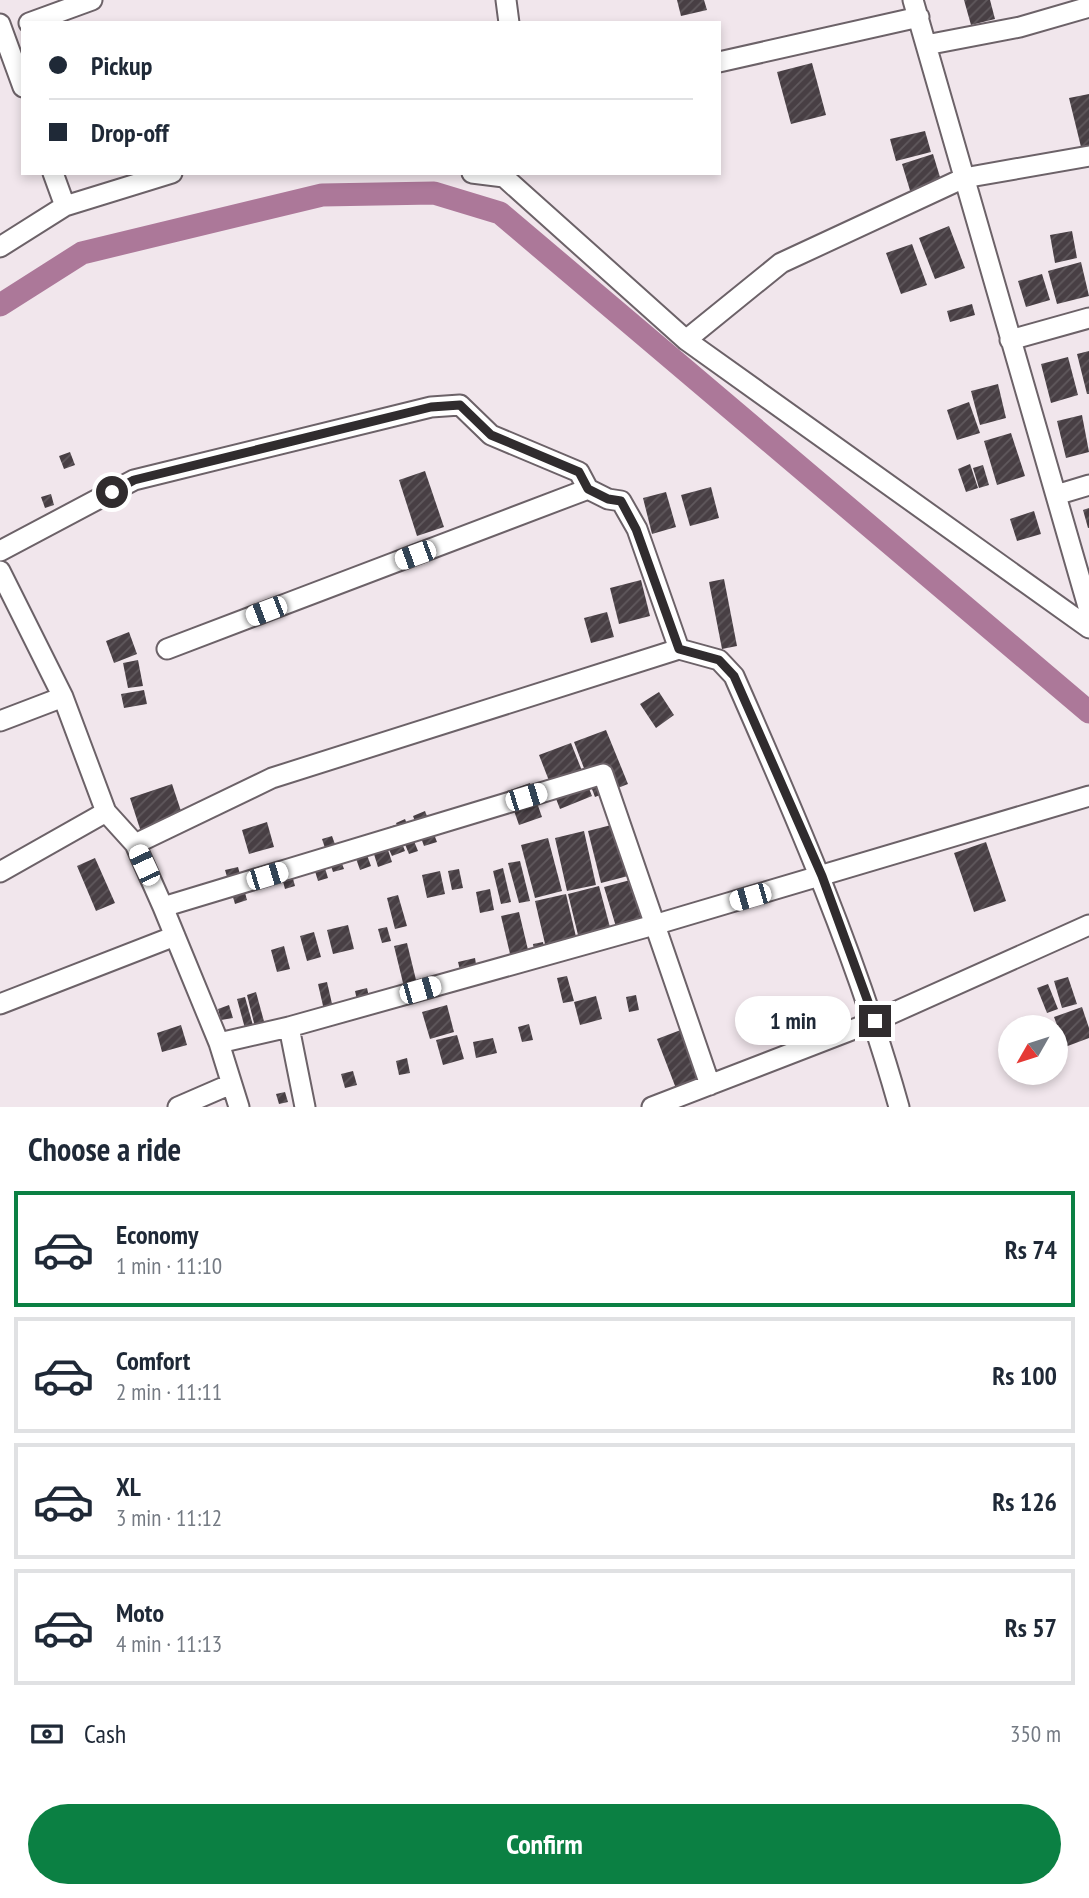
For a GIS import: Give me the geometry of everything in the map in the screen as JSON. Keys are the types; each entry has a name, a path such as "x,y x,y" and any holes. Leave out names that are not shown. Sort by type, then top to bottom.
{"street":[{"path":"35,21 92,0"},
{"path":"506,0 509,21"},
{"path":"926,45 1020,27 1089,7"},
{"path":"721,61 916,9 1089,610"},
{"path":"21,25 1,30 21,82"},
{"path":"686,340 781,262 964,178 1089,156"},
{"path":"55,175 65,206"},
{"path":"0,247 65,206 166,175"},
{"path":"505,175 686,340 1089,628"},
{"path":"1010,340 1089,318"},
{"path":"0,551 134,480 431,407 460,405 491,435 579,472 588,489 608,499 621,501 626,506 679,649"},
{"path":"1056,495 1089,485"},
{"path":"167,649 588,489"},
{"path":"0,571 63,698 106,812 135,844 219,1043 239,1107"},
{"path":"135,844 272,778 679,649 719,660 734,676 822,876 875,1021 899,1107"},
{"path":"0,721 63,698"},
{"path":"163,907 603,774 710,1085"},
{"path":"219,1043 289,1027 654,925 1089,796"},
{"path":"0,872 106,812"},
{"path":"652,1107 875,1021 1089,925"},
{"path":"0,1004 175,936"},
{"path":"289,1027 304,1107"},
{"path":"178,1107 231,1084"}],"building":[{"path":"677,0 704,0 707,10 681,16"},
{"path":"964,0 990,0 995,19 971,25"},
{"path":"812,63 826,115 791,124 777,72"},
{"path":"1089,94 1089,149 1082,151 1069,98"},
{"path":"925,131 931,152 896,161 890,139"},
{"path":"933,154 943,187 912,197 902,164"},
{"path":"949,226 965,268 935,279 919,238"},
{"path":"1072,231 1077,258 1055,263 1050,235"},
{"path":"912,244 927,285 901,294 886,253"},
{"path":"1081,262 1089,296 1057,304 1048,271"},
{"path":"1042,274 1050,300 1026,307 1018,281"},
{"path":"972,304 975,315 950,322 947,311"},
{"path":"1089,351 1089,394 1087,394 1077,354"},
{"path":"1068,357 1078,395 1051,403 1041,364"},
{"path":"998,384 1006,418 980,425 971,391"},
{"path":"969,402 980,433 957,440 947,410"},
{"path":"1082,415 1089,452 1066,458 1057,421"},
{"path":"1011,433 1025,476 997,485 984,441"},
{"path":"70,452 75,465 64,469 59,456"},
{"path":"970,464 978,488 966,492 958,469"},
{"path":"983,465 989,485 979,488 973,468"},
{"path":"425,471 444,527 417,536 399,480"},
{"path":"711,487 719,518 690,526 681,495"},
{"path":"666,492 676,527 652,534 643,498"},
{"path":"51,494 54,505 45,508 41,497"},
{"path":"1089,508 1089,528 1088,528 1083,510"},
{"path":"1034,511 1041,534 1017,541 1010,519"},
{"path":"724,579 737,646 722,649 709,582"},
{"path":"641,580 650,616 619,624 610,588"},
{"path":"607,612 614,637 591,643 584,618"},
{"path":"129,632 137,654 114,663 106,641"},
{"path":"138,660 143,686 128,688 123,663"},
{"path":"144,690 147,704 124,708 121,694"},
{"path":"659,692 674,715 656,728 640,704"},
{"path":"606,730 628,784 595,797 574,742"},
{"path":"571,743 592,796 560,809 539,755"},
{"path":"530,783 542,817 519,825 507,791"},
{"path":"172,784 183,817 141,832 130,798"},
{"path":"425,811 437,842 424,846 413,816"},
{"path":"405,819 418,851 409,854 396,823"},
{"path":"267,822 274,847 249,854 242,830"},
{"path":"619,823 632,875 601,883 588,831"},
{"path":"395,825 405,851 392,856 385,841 392,862 378,867 368,835"},
{"path":"584,831 596,885 567,891 555,838"},
{"path":"332,836 344,869 333,872 322,839"},
{"path":"548,838 562,891 535,898 521,845"},
{"path":"986,842 1006,901 974,912 954,853"},
{"path":"363,844 371,866 360,870 352,847"},
{"path":"95,858 115,903 96,911 77,866"},
{"path":"520,861 530,901 519,903 508,863"},
{"path":"324,865 328,878 318,881 314,868"},
{"path":"238,867 247,900 235,904 225,870"},
{"path":"503,868 511,902 501,904 493,871"},
{"path":"459,869 463,888 452,890 448,871"},
{"path":"440,871 445,894 427,898 422,875"},
{"path":"292,875 295,886 285,889 282,878"},
{"path":"634,879 646,921 617,930 604,887"},
{"path":"599,886 611,931 579,939 568,894"},
{"path":"490,889 494,910 480,913 476,892"},
{"path":"566,894 577,941 546,948 535,901"},
{"path":"398,895 407,926 395,929 387,898"},
{"path":"519,912 529,954 511,958 501,916"},
{"path":"348,925 354,949 333,954 327,930"},
{"path":"387,927 391,941 382,943 378,929"},
{"path":"314,932 321,957 307,961 300,936"},
{"path":"543,942 545,954 535,956 533,944"},
{"path":"407,943 417,984 404,987 394,946"},
{"path":"284,946 290,969 277,972 271,950"},
{"path":"475,958 477,970 461,974 458,962"},
{"path":"567,976 574,1001 563,1003 557,978"},
{"path":"1068,977 1077,1004 1062,1008 1054,981"},
{"path":"327,982 333,1008 324,1010 318,984"},
{"path":"1048,984 1058,1009 1047,1013 1037,988"},
{"path":"367,988 369,997 357,1000 355,991"},
{"path":"256,992 265,1025 255,1027 247,995"},
{"path":"636,995 639,1010 629,1012 626,997"},
{"path":"596,996 602,1019 580,1025 574,1002"},
{"path":"245,997 254,1029 246,1032 237,999"},
{"path":"229,1005 233,1018 221,1020 218,1009"},
{"path":"447,1005 454,1032 430,1039 422,1012"},
{"path":"1082,1007 1089,1028 1089,1038 1068,1046 1068,1015 1060,1015"},
{"path":"529,1024 533,1040 522,1042 518,1027"},
{"path":"181,1025 187,1045 162,1052 157,1033"},
{"path":"686,1028 706,1080 677,1091 657,1039"},
{"path":"457,1035 464,1059 443,1065 436,1040"},
{"path":"493,1038 497,1053 476,1058 473,1042"},
{"path":"407,1058 410,1073 399,1075 396,1061"},
{"path":"353,1071 357,1085 345,1088 341,1074"},
{"path":"285,1092 288,1102 279,1104 276,1094"}],"waterway":[{"path":"0,305 82,253 322,195 434,193 500,213 1089,712"}],"route":[{"path":"112,492 134,480 431,407 460,405 491,435 579,472 588,489 608,499 621,501 636,529 679,649 719,660 734,676 822,876 875,1021"}]}
